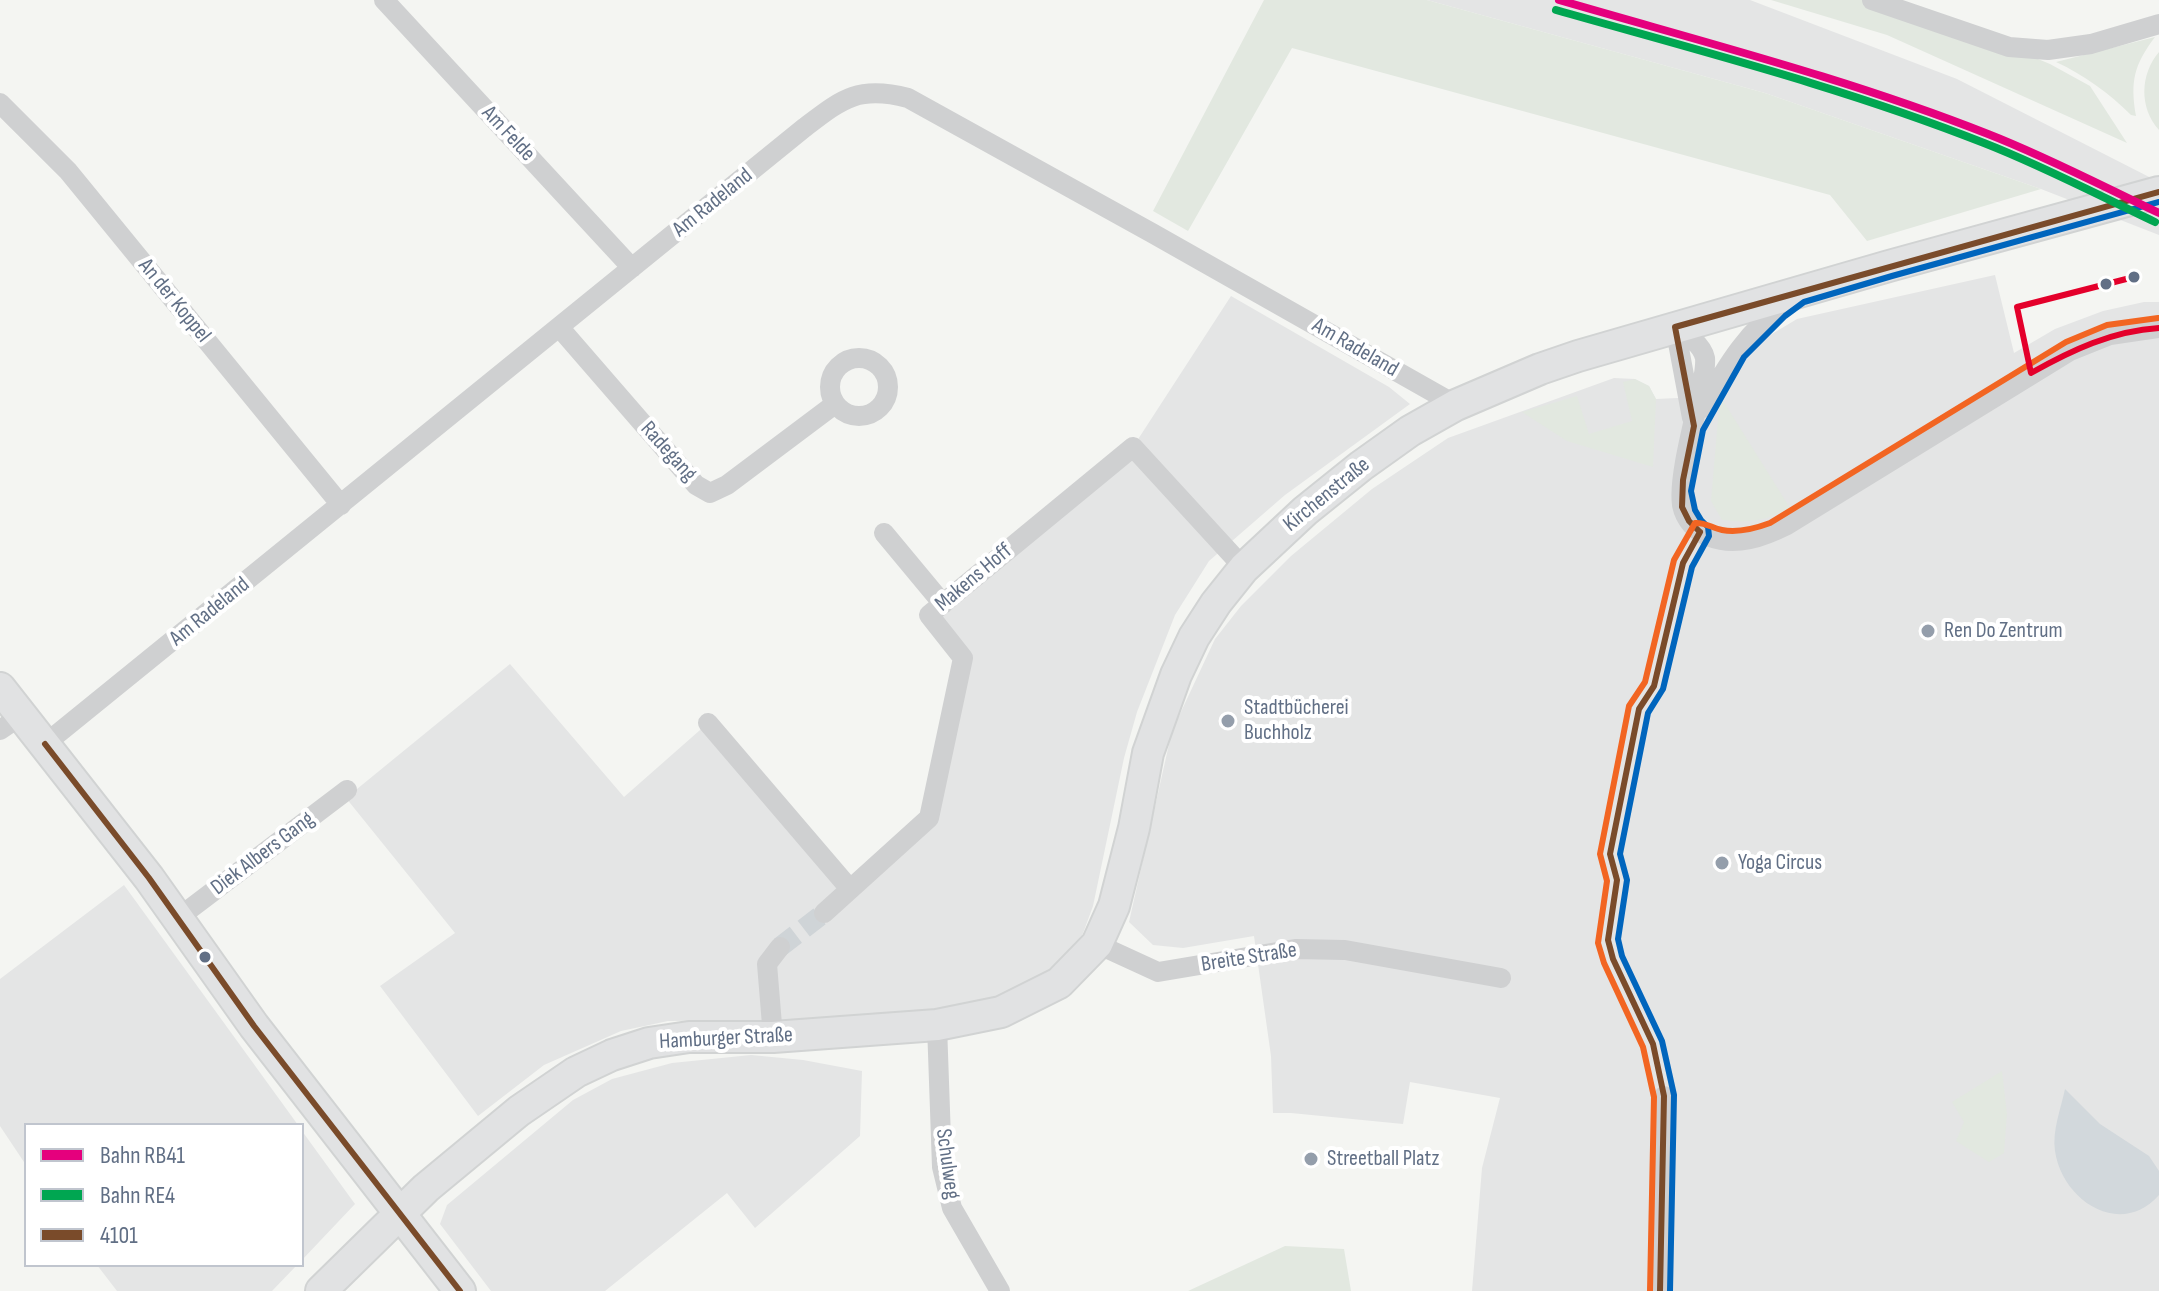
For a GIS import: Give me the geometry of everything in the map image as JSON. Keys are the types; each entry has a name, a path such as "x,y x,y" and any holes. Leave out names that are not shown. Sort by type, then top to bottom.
{"main road":[{"name":"Kirchenstraße","path":"1097,944 1114,906 1134,828 1148,753 1176,675 1194,637 1244,568 1305,511 1410,431 1456,405 1540,369 1612,345 2159,192"},
{"path":"0,688 11,722 45,744 149,878 254,1026 460,1291"},
{"name":"Hamburger Straße","path":"321,1291 426,1188 519,1111 593,1063 649,1043 689,1037 773,1037 937,1025 1001,1012 1059,983 1097,944"}],"street":[{"name":"Am Felde","path":"384,0 632,268"},
{"path":"1872,0 1895,4 2009,47 2048,50 2091,44 2159,24"},
{"name":"Am Radeland","path":"45,744 832,107 857,96 885,92 908,98 1456,405"},
{"name":"An der Koppel","path":"0,103 68,171 341,505"},
{"path":"1800,293 1770,315 1736,351 1694,426 1681,491 1685,513 1693,527 1712,538 1727,541 1751,539 1774,532 2070,351 2110,335 2159,328"},
{"name":"Radegang","path":"559,327 696,485 710,493 727,485 835,404"},
{"path":"1675,327 1694,426"},
{"name":"Makens Hoff","path":"824,913 929,818 963,658 929,615 1133,447 1244,568"},
{"path":"884,533 943,604"},
{"path":"708,723 850,889"},
{"name":"Diek Albers Gang","path":"178,918 347,790"},
{"name":"Breite Straße","path":"1097,944 1158,972 1295,949 1345,950 1501,978"},
{"path":"773,1037 767,964 780,947"},
{"name":"Schulweg","path":"937,1025 942,1167 952,1208 1000,1291"},
{"path":"1660,1291 1664,1096"}],"shaded area":[{"path":"1264,0 1427,0 1765,93 2041,189 1867,241 1830,195 1292,48 1188,231 1153,211"},
{"path":"1427,0 1750,0 1957,79 2159,182 2159,235 2041,189 1765,93"},
{"path":"1771,0 1872,0 2009,47 2050,64 2090,86 2127,143 1887,35"},
{"path":"2155,37 2142,56 2135,74 2133,93 2136,116 2086,79 2056,62"},
{"path":"2159,52 2159,130 2148,112 2144,91 2148,70"},
{"path":"1995,275 2014,353 2055,329 2103,311 2159,302 2159,1291 1472,1291 1482,1168 1500,1098 1410,1082 1403,1124 1273,1113 1271,1056 1254,936 1183,948 1153,945 1129,922 1172,731 1215,639 1241,606 1291,556 1372,489 1448,438 1614,378 1635,379 1649,386 1656,399 1720,396 1728,377 1767,337 1797,319"},
{"path":"1231,296 1389,387 1410,404 1285,495 1209,561 1175,615 1137,712 1124,758 1093,906 1082,936 1052,971 987,1003 933,1011 824,1020 668,1021 621,1031 544,1065 478,1116 380,986 455,933 346,798 510,664 624,797 708,723 851,888 929,818 963,658 929,615 1133,447"},
{"path":"1635,379 1649,386 1656,399 1653,467 1567,441 1522,412 1577,396 1589,434 1632,421 1623,382"},
{"path":"1720,396 1790,508 1757,520 1722,520 1711,501"},
{"path":"124,885 297,1123 24,1123 24,1162 0,1126 0,979"},
{"path":"751,1055 803,1060 862,1071 860,1136 755,1228 727,1193 605,1291 491,1291 440,1224 447,1205 573,1100 612,1079 672,1063"},
{"path":"2002,1071 2007,1114 2004,1153 1989,1162 1956,1141 1964,1122 1952,1102"},
{"path":"2065,1089 2100,1124 2149,1156 2159,1171 2159,1195 2144,1208 2127,1214 2111,1213 2095,1208 2069,1185 2060,1169 2054,1143"},
{"path":"304,1134 355,1204 304,1258"},
{"path":"1285,1246 1344,1249 1351,1291 1188,1291"},
{"path":"99,1267 295,1267 272,1291 117,1291"}],"tunnel":[{"path":"780,947 824,913"}],"rail line":[{"name":"RB41","path":"1559,0 1775,62 1936,114 2032,152 2159,213"},
{"name":"RE4","path":"1556,10 1772,71 1932,123 2028,161 2155,222"}],"transit line":[{"name":"4101","path":"1700,532 1689,521 1682,507 1683,480 1694,426 1675,327 2159,192"},
{"path":"1670,1291 1674,1095 1662,1041 1622,956 1618,939 1627,880 1620,854 1648,713 1663,689 1692,567 1709,536 1708,527 1695,510 1691,491 1703,430 1744,357 1785,316 1804,302 2159,202"},
{"path":"2134,277 2017,307 2031,373 2093,343 2125,333 2159,328"},
{"path":"1650,1291 1654,1097 1643,1047 1604,963 1598,943 1607,881 1600,854 1629,706 1645,682 1674,560 1695,523 1734,531 1770,523 2066,342 2107,325 2158,318"},
{"name":"4101","path":"1660,1291 1664,1096 1653,1044 1613,959 1608,940 1617,880 1610,854 1639,709 1654,686 1683,563 1700,532"},
{"name":"4101","path":"45,744 149,878 254,1026 460,1291"}],"place":[{"name":"Ren Do Zentrum","path":"1928,631"},
{"name":"Stadtbücherei Buchholz","path":"1228,721"},
{"name":"Yoga Circus","path":"1722,863"},
{"name":"Streetball Platz","path":"1311,1159"}]}
